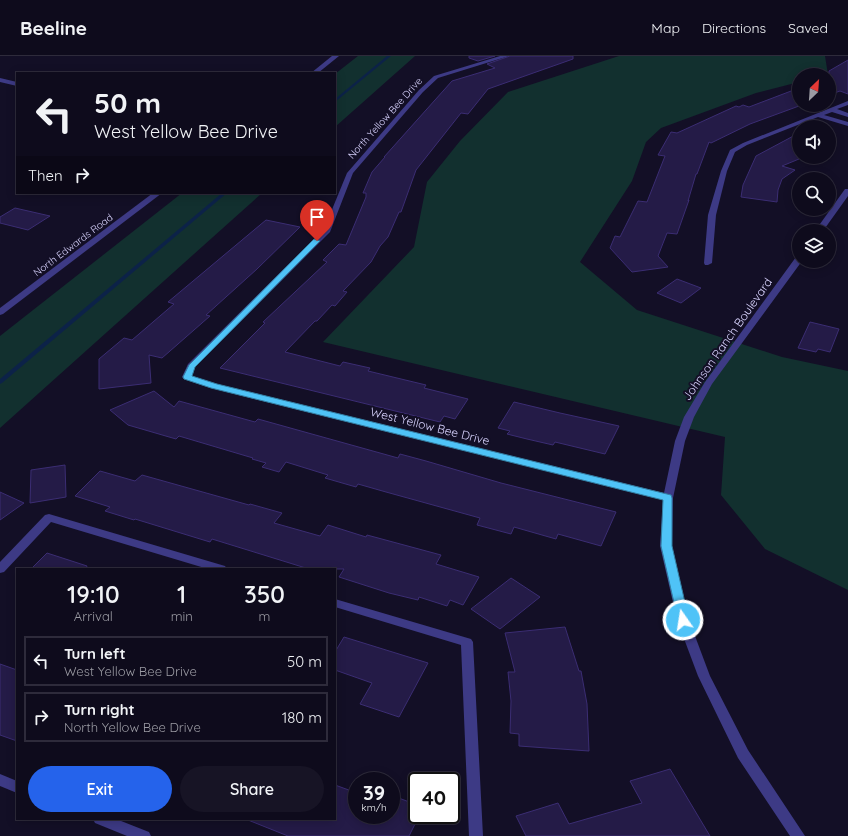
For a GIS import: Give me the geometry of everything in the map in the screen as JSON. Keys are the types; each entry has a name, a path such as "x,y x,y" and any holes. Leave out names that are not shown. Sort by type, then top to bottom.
{"street":[{"path":"315,72 336,56"},
{"name":"North Yellow Bee Drive","path":"187,377 192,366 327,230 350,173 421,91 436,77 506,56"},
{"path":"0,80 16,84"},
{"path":"836,109 848,103"},
{"path":"836,111 848,115"},
{"path":"708,263 712,216 724,171 732,151 745,144 827,112"},
{"path":"818,115 848,124"},
{"path":"824,224 848,191"},
{"name":"North Edwards Road","path":"0,312 157,194"},
{"name":"Johnson Ranch Boulevard","path":"792,268 708,384 689,417 680,441 668,498 666,546 683,620 704,676 743,754 798,836"},
{"name":"West Yellow Bee Drive","path":"187,377 214,386 668,498"},
{"path":"0,569 49,518 218,568"},
{"path":"336,603 467,642 476,836"},
{"path":"0,780 16,787"},
{"path":"103,820 144,836"}],"green space":[{"path":"358,56 415,56 336,126 336,73"},
{"path":"619,56 825,56 827,68 792,68 792,84 756,93 661,128 646,142 632,181 580,262 637,310 782,357 848,371 848,590 765,549 721,495 725,437 323,342 414,247 427,182 460,141 508,92"},
{"path":"181,194 261,194 0,428 0,336"}],"building":[{"path":"469,56 495,56 478,61 469,58"},
{"path":"510,56 573,56 573,59 488,89 468,114 461,113 416,170 401,212 399,212 388,237 380,246 371,262 343,291 347,292 335,306 332,305 285,352 340,366 343,362 370,368 368,371 426,385 424,388 468,399 455,419 444,416 440,422 220,368 265,323 263,322 327,262 323,260 339,244 346,245 366,197 366,193 363,193 372,172 452,81 495,68 487,64"},
{"path":"848,60 848,94 840,91 836,92 836,68 834,68"},
{"path":"792,91 792,109 750,124 711,143 709,142 696,174 677,234 667,233 658,256 668,267 632,272 610,248 615,236 620,237 638,201 647,202 665,156 658,155 671,132 677,133 736,106 739,107 743,105 749,107"},
{"path":"792,137 792,162 782,166 795,170 782,179 778,190 777,202 741,197 743,185 756,156"},
{"path":"15,208 50,216 28,230 0,223 0,217"},
{"path":"266,220 300,227 257,269 206,315 210,316 162,358 149,355 151,383 99,389 99,359 124,338 132,340 174,304 168,302"},
{"path":"677,279 701,288 681,303 657,293"},
{"path":"810,322 839,329 830,352 818,349 816,352 798,348"},
{"path":"154,391 174,407 179,401 255,422 258,419 398,458 400,454 501,483 616,512 601,546 558,534 556,539 514,527 511,534 477,525 480,518 358,484 356,487 325,478 328,475 286,462 279,472 262,467 266,463 252,459 253,458 179,436 176,439 128,425 110,410"},
{"path":"514,402 619,426 605,454 555,442 553,445 507,434 510,431 498,428"},
{"path":"65,465 66,497 30,503 31,470"},
{"path":"100,471 135,481 142,475 282,513 274,523 320,536 328,525 366,537 367,535 441,555 436,564 479,577 463,605 450,600 447,606 419,597 418,600 389,593 339,577 344,569 306,568 212,539 210,542 135,519 134,520 105,511 110,507 75,496"},
{"path":"0,492 24,503 0,520"},
{"path":"47,553 87,566 86,568 32,568"},
{"path":"511,578 540,597 500,629 471,609"},
{"path":"565,627 579,671 581,671 587,704 589,751 519,746 519,734 510,733 511,701 508,672 515,672 505,633"},
{"path":"344,637 428,663 399,717 360,704 372,683 336,670 336,650"},
{"path":"0,664 16,670 16,741 0,735"},
{"path":"670,769 710,836 526,836 516,816 558,803 569,824 642,803 630,781"},
{"path":"336,785 348,790 348,824 400,824 400,798 408,802 408,824 415,824 409,836 288,836 248,820 336,820"}],"waterway":[{"path":"336,100 389,56"},
{"path":"0,382 224,194"}],"route":[{"path":"317,241 192,366 187,377 214,386 668,498 666,546 683,620"}]}
